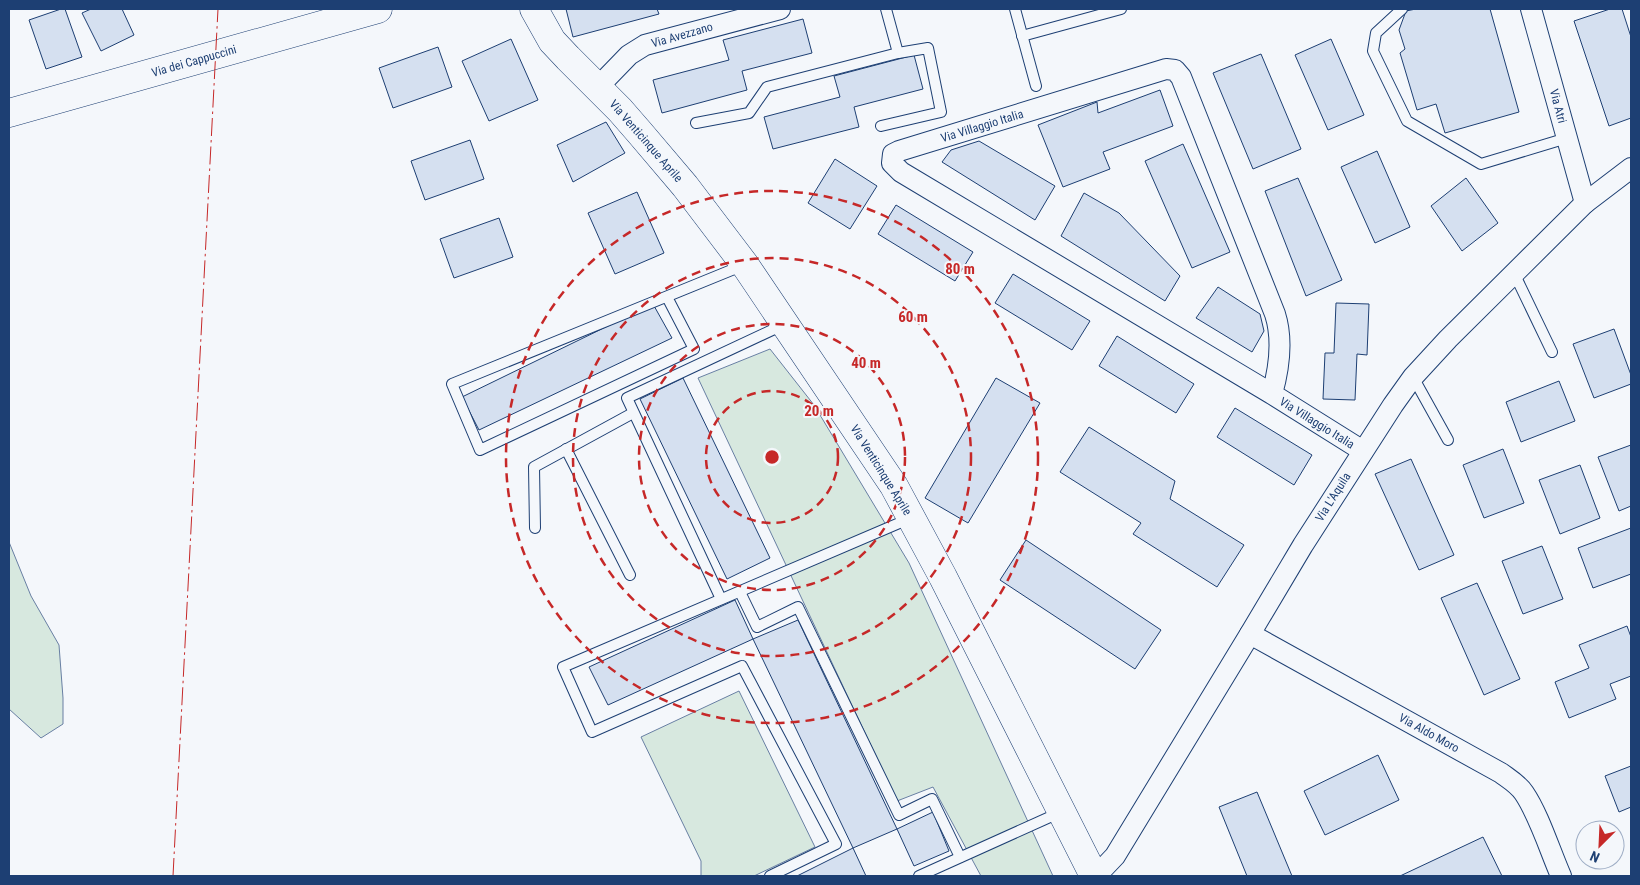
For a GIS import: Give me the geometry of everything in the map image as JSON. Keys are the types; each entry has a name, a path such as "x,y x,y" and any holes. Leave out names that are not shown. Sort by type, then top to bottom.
{"street":[{"name":"Via dei Cappuccini","path":"9,114 378,9"},
{"name":"Via Venticinque Aprile","path":"534,9 552,41 640,133 685,186 745,265 894,486 1095,876"},
{"name":"Via Avezzano","path":"598,87 629,55 645,46 780,9"},
{"name":"Via Atri","path":"1532,9 1585,204"},
{"name":"Via Villaggio Italia","path":"1272,394 1278,369 1279,334 1275,314 1181,77 1175,70 1166,70 893,154 892,163 901,172 1272,394 1363,451"},
{"name":"Via L'Aquila","path":"1095,876 1114,856 1303,545 1413,377 1448,339 1585,204 1631,168"},
{"name":"Via Aldo Moro","path":"1250,634 1514,782 1531,805 1561,876"}],"lane":[{"path":"886,9 898,53"},
{"path":"1015,9 1036,86"},
{"path":"1022,36 1121,9"},
{"path":"1402,9 1376,33 1374,51 1407,121 1481,164 1567,138"},
{"path":"696,123 749,114 767,88 898,53 928,48 941,112 881,126"},
{"path":"668,297 694,349 480,450 452,384 745,265"},
{"path":"1514,273 1552,352"},
{"path":"721,599 627,398 786,324"},
{"path":"1413,377 1448,440"},
{"path":"535,528 534,467 633,413"},
{"path":"566,450 630,574"},
{"path":"770,876 836,844 742,666 592,732 563,667 912,518"},
{"path":"740,592 757,627 798,607 899,814 932,798 960,858"},
{"path":"919,876 1062,811"}],"shaded area":[{"path":"770,349 814,405 909,563 1053,876 981,876 933,787 897,801 698,378"},
{"path":"9,542 31,596 59,645 63,724 41,738 9,709"},
{"path":"739,691 815,847 754,876 701,876 701,861 641,737"}],"building":[{"path":"65,9 82,57 46,69 29,20"},
{"path":"91,9 122,9 134,35 101,51 82,13"},
{"path":"566,9 657,9 659,14 573,37"},
{"path":"1416,9 1490,9 1519,112 1445,133 1436,104 1417,110 1400,53 1405,49 1399,30 1406,11"},
{"path":"1610,9 1622,9 1631,37 1631,118 1609,126 1574,21"},
{"path":"803,19 812,53 742,71 747,90 662,113 653,80 729,60 723,40"},
{"path":"511,39 538,100 489,121 462,61"},
{"path":"1331,39 1364,115 1328,130 1295,55"},
{"path":"438,47 452,87 393,108 379,68"},
{"path":"1261,54 1301,149 1253,169 1213,73"},
{"path":"914,55 923,89 854,107 859,127 773,149 764,117 840,97 834,76"},
{"path":"1160,90 1173,126 1103,152 1110,169 1063,187 1038,125 1097,102 1098,113"},
{"path":"606,122 625,153 573,182 557,145"},
{"path":"470,140 484,179 425,200 411,161"},
{"path":"979,141 1055,186 1035,220 942,162 951,150"},
{"path":"1183,144 1230,252 1192,268 1145,161"},
{"path":"1377,151 1410,227 1375,243 1341,167"},
{"path":"835,159 877,186 850,229 808,203"},
{"path":"1298,178 1342,280 1306,296 1265,191"},
{"path":"1466,178 1498,223 1462,251 1431,206"},
{"path":"637,192 664,253 615,274 588,213"},
{"path":"1084,193 1119,213 1180,276 1165,301 1061,236"},
{"path":"896,205 973,252 955,281 878,234"},
{"path":"499,218 513,257 454,278 440,239"},
{"path":"1013,274 1090,321 1072,350 995,303"},
{"path":"1218,287 1260,314 1264,331 1252,352 1196,318"},
{"path":"1336,303 1369,304 1367,355 1357,354 1355,400 1323,399 1325,353 1334,353"},
{"path":"653,304 672,338 479,430 462,397"},
{"path":"1614,329 1631,375 1631,384 1594,398 1573,344"},
{"path":"1117,336 1194,384 1176,413 1099,366"},
{"path":"683,378 770,558 727,579 640,399"},
{"path":"996,378 1040,403 968,523 925,498"},
{"path":"1559,381 1575,421 1521,442 1506,402"},
{"path":"1235,408 1312,455 1294,485 1217,437"},
{"path":"1089,427 1175,481 1170,499 1244,545 1217,587 1133,534 1141,523 1060,472"},
{"path":"1631,445 1631,506 1619,511 1598,457"},
{"path":"1503,449 1524,503 1484,518 1463,465"},
{"path":"1411,459 1454,555 1419,570 1375,474"},
{"path":"1580,465 1600,518 1560,534 1539,480"},
{"path":"1631,528 1631,574 1593,588 1578,548"},
{"path":"1026,540 1161,630 1135,669 1000,580"},
{"path":"1542,546 1563,599 1523,614 1502,561"},
{"path":"1477,583 1520,679 1484,695 1441,598"},
{"path":"735,600 753,639 608,705 589,667"},
{"path":"798,620 897,829 853,848 753,639"},
{"path":"1627,626 1631,637 1631,676 1610,684 1616,699 1569,718 1555,682 1589,668 1579,645"},
{"path":"1378,755 1399,800 1325,835 1304,791"},
{"path":"1631,766 1631,807 1619,812 1605,776"},
{"path":"1257,792 1292,876 1247,876 1219,807"},
{"path":"933,812 949,851 914,866 897,829"},
{"path":"1483,837 1502,876 1400,876"},
{"path":"853,848 866,876 797,876"}],"power":[{"path":"173,876 218,9"}]}
